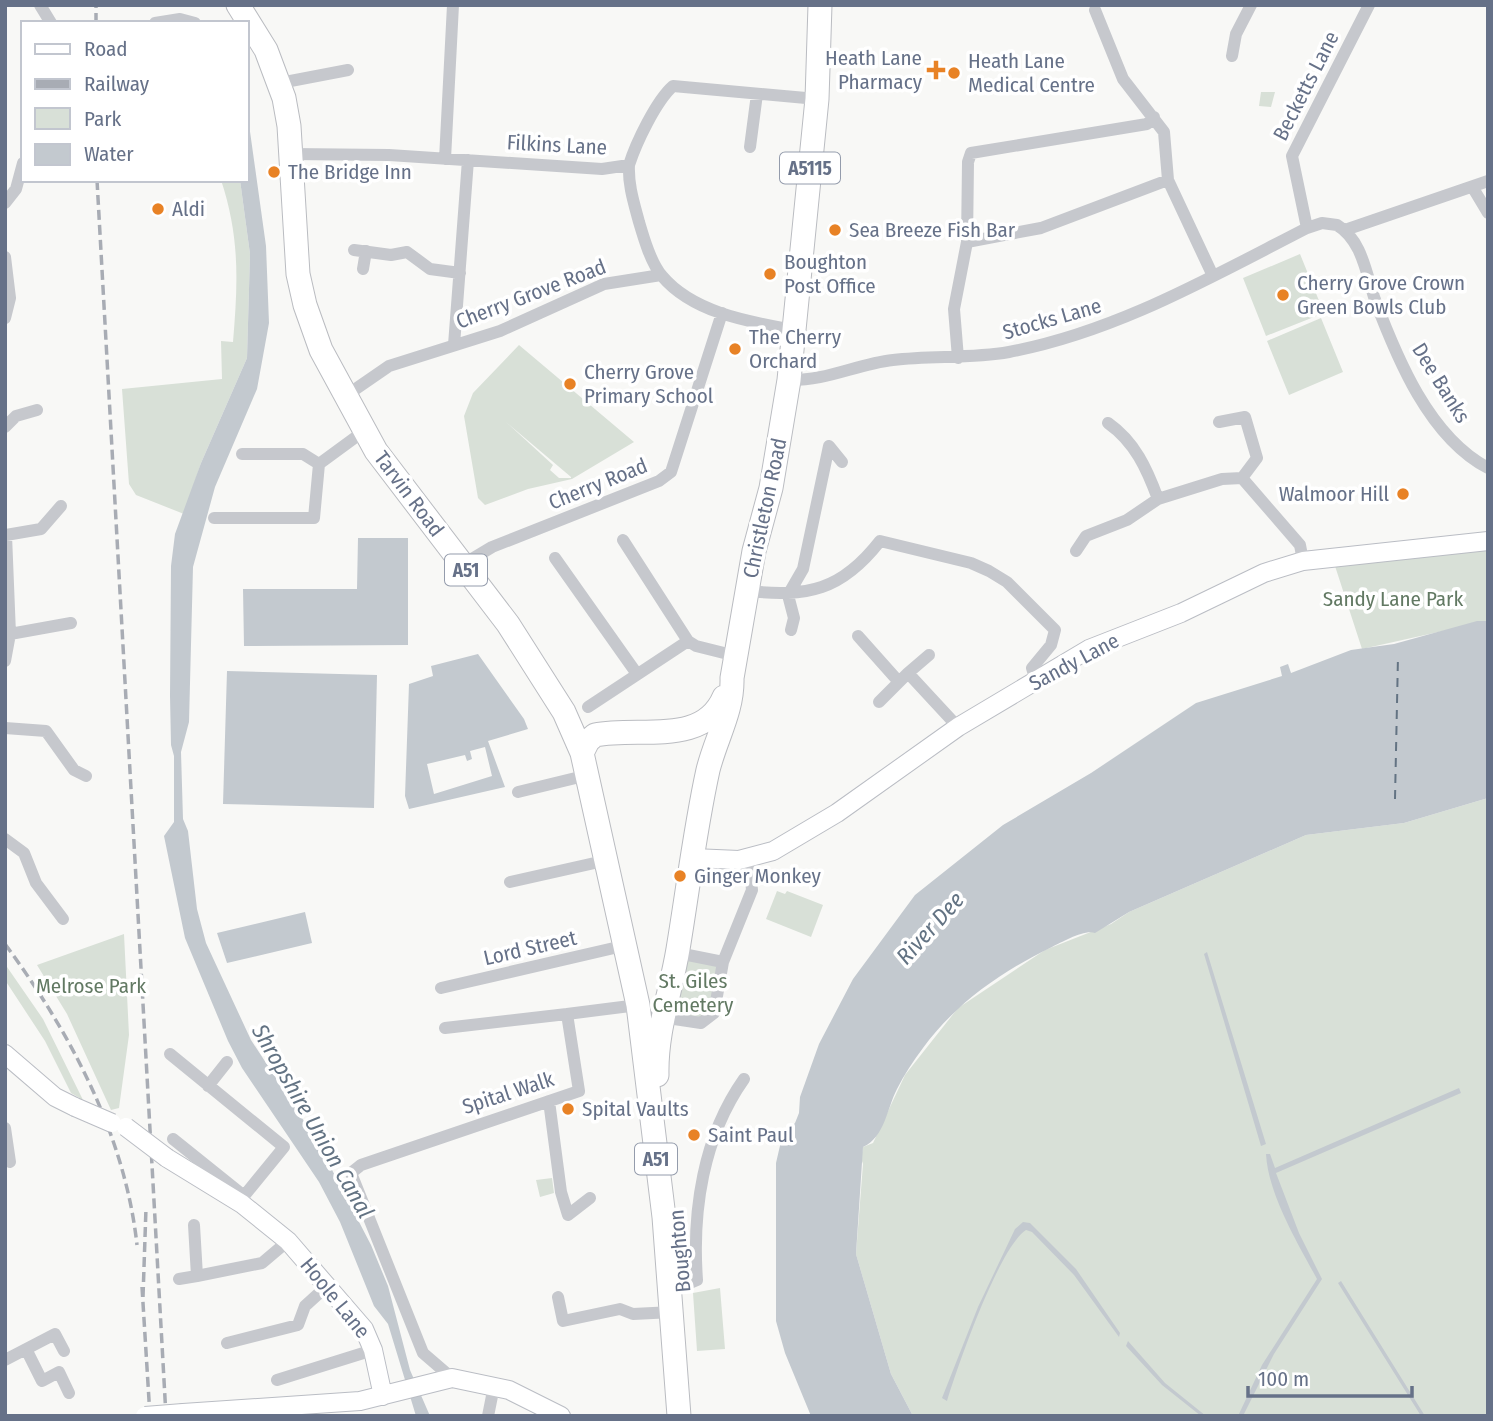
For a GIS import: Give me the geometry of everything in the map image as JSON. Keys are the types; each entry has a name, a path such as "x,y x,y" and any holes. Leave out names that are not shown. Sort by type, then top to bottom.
{"highway":[{"name":"Christleton Road","path":"662,1010 678,953 709,766 730,706 754,551 771,488 789,380 817,99 820,5"},
{"name":"Tarvin Road","path":"242,11 266,50 280,83 289,126 295,247 305,305 321,350 363,431 508,624 564,712 585,764 627,945 638,1005"},
{"name":"A5115","path":"682,730 709,721 719,709 734,667"},
{"path":"564,712 582,726 611,732"},
{"path":"585,764 587,741 595,735 682,730 701,737 706,743 709,766"},
{"path":"638,1005 662,1010"},
{"name":"Boughton","path":"638,1005 673,1312 680,1416"},
{"name":"Boughton","path":"662,1010 657,1073 678,1214 692,1416"}],"street":[{"path":"40,5 50,21"},
{"path":"445,159 453,5"},
{"path":"1233,56 1236,34 1251,5"},
{"name":"Becketts Lane","path":"1307,228 1292,156 1369,5"},
{"path":"1109,14 1095,14 1123,79 1164,132 1168,180 1213,276"},
{"path":"168,21 188,21"},
{"path":"280,83 344,70 337,57"},
{"name":"Filkins Lane","path":"291,154 361,153 602,169 629,165 642,135 673,86 817,99"},
{"path":"750,147 757,94"},
{"path":"958,358 954,309 967,242 968,162 971,153 981,149 1147,124 1154,117"},
{"path":"454,345 468,160"},
{"path":"9,165 21,165"},
{"path":"629,165 628,182 643,236 661,275 694,301 722,313 794,330"},
{"path":"5,203 16,189 21,169"},
{"path":"967,242 1041,228 1168,180"},
{"path":"1307,228 1322,223 1337,225 1345,230 1488,181"},
{"path":"1473,188 1488,213"},
{"name":"Stocks Lane","path":"789,380 817,379 903,358 958,358 1013,351 1100,326 1147,309 1307,228"},
{"name":"Dee Banks","path":"1345,230 1357,246 1391,337 1421,397 1444,431 1488,468"},
{"path":"363,269 360,251 391,256 407,252 430,269 460,273"},
{"path":"5,257 10,298 5,318"},
{"name":"Cherry Grove Road","path":"344,397 389,366 515,325 604,284 661,275"},
{"name":"Cherry Road","path":"462,565 492,547 659,481 671,472 722,313"},
{"path":"5,427 16,416 37,410"},
{"path":"1219,422 1251,414 1257,458 1242,478"},
{"path":"1118,425 1140,456 1158,499"},
{"path":"214,518 314,518 319,464 363,431"},
{"path":"791,630 794,618 788,595 803,569 829,446 842,462"},
{"path":"242,454 303,454 319,464"},
{"path":"1076,551 1086,537 1127,520 1158,499 1222,479 1242,478"},
{"path":"1242,478 1300,545 1303,561"},
{"path":"5,661 10,634 5,534 41,529 61,506"},
{"path":"623,540 688,641 734,667"},
{"path":"747,591 788,595 839,581 852,573 880,541 971,563 1007,582 1055,630 1051,645 1032,668 1036,681"},
{"name":"Sandy Lane","path":"693,858 748,858 797,839 958,727 1089,649 1181,613 1264,573 1303,561 1488,541"},
{"path":"555,558 637,674"},
{"path":"10,634 71,623"},
{"path":"858,636 958,727"},
{"path":"588,707 688,641"},
{"path":"879,702 929,655"},
{"path":"5,728 46,731 74,771 86,776"},
{"path":"518,792 585,764"},
{"path":"5,839 24,853 36,883 63,919"},
{"path":"662,1010 688,1023 708,1019 715,1013 723,962 752,890 748,858"},
{"path":"510,882 608,860"},
{"name":"Lord Street","path":"441,988 627,945"},
{"path":"678,953 723,962"},
{"path":"446,1028 638,1005"},
{"name":"Spital Walk","path":"452,1378 424,1353 351,1173 361,1165 421,1142 579,1091 567,1014"},
{"name":"Hoole Lane","path":"5,1054 55,1097 119,1125 167,1158 243,1200"},
{"path":"170,1054 289,1150 243,1200"},
{"path":"208,1086 227,1062"},
{"path":"683,1286 696,1280 694,1241 704,1169 729,1100 744,1079"},
{"path":"549,1101 561,1192 568,1215 590,1198"},
{"path":"5,1128 10,1162"},
{"name":"Hoole Lane","path":"173,1139 288,1241 364,1329 373,1350 383,1396"},
{"path":"194,1225 197,1276"},
{"path":"179,1279 262,1263 288,1241"},
{"path":"228,1343 298,1325 305,1306 327,1286"},
{"path":"558,1297 564,1321 620,1309 633,1314 673,1312"},
{"path":"5,1360 55,1334 64,1351"},
{"path":"26,1349 42,1381 59,1372 69,1393"},
{"path":"277,1380 373,1350"},
{"path":"145,1416 313,1405 383,1396 452,1378 494,1386 525,1396 561,1416"},
{"path":"488,1416 494,1386"}],"green space":[{"path":"1261,92 1275,92 1271,107 1259,106"},
{"path":"222,182 240,182 250,254 247,358 201,463 184,514 136,495 129,484 122,389 222,379 221,341 233,342 236,300 236,260"},
{"name":"Cherry Grove Crown Green Bowls Club","path":"1300,254 1324,313 1266,336 1243,278"},
{"name":"Cherry Grove Crown Green Bowls Club","path":"1321,318 1343,372 1289,395 1267,341"},
{"path":"519,345 634,442 572,479 528,489 485,505 478,498 464,416 473,393","holes":["506,422 571,477 559,478 550,470 553,465"]},
{"name":"Sandy Lane Park","path":"1488,547 1488,621 1362,649 1335,566"},
{"path":"1488,798 1488,1416 913,1416 891,1374 856,1254 863,1164 861,1158 863,1147 873,1143 905,1075 958,1008 1045,950 1111,924 1129,912 1306,835 1404,823"},
{"path":"777,891 785,894 787,891 823,905 811,937 766,919"},
{"name":"Melrose Park","path":"124,934 129,1035 119,1108 111,1110 67,1014 37,965"},
{"name":"St. Giles Cemetery","path":"682,957 714,963 719,968 713,1007 706,1016 694,1020 666,1010"},
{"path":"5,964 43,1019 83,1100 71,1093 45,1041 5,980"},
{"path":"552,1178 554,1193 540,1197 536,1180"},
{"path":"720,1288 725,1349 697,1351 693,1293"}],"water":[{"path":"248,117 266,246 269,323 257,389 215,487 193,567 189,722 181,752 183,819 188,831 197,909 206,943 251,1040 317,1141 371,1245 388,1286 410,1370 430,1416 416,1416 388,1324 374,1306 340,1222 319,1182 242,1068 228,1041 185,938 164,836 174,822 170,696 171,566 175,534 201,463 247,358 250,254 240,182 248,182"},
{"path":"358,538 408,538 408,645 244,646 243,589 357,589"},
{"name":"River Dee","path":"1477,621 1488,621 1488,798 1404,823 1306,835 1129,912 1095,933 1074,937 1033,956 981,990 936,1032 903,1079 881,1129 863,1147 856,1254 891,1374 913,1416 811,1416 785,1353 776,1321 776,1163 782,1137 795,1123 799,1113 800,1097 819,1044 853,979 915,895 1003,825 1091,773 1196,703 1282,676 1280,667 1288,664 1291,673 1351,650 1394,644"},
{"path":"478,654 524,719 528,729 488,741 505,787 409,809 405,796 409,684 433,676 431,666","holes":["485,747 492,776 434,794 427,764 465,755 467,761 472,759 470,751"]},
{"path":"227,671 377,675 374,808 223,804"},
{"path":"305,912 312,943 227,963 217,933"},
{"path":"1207,952 1266,1144 1261,1146 1204,954"},
{"path":"1459,1088 1461,1093 1276,1173 1299,1233 1322,1279 1274,1354 1243,1416 1238,1416 1262,1365 1317,1279 1278,1202 1266,1154 1270,1154 1275,1168"},
{"path":"1023,1222 1030,1223 1076,1269 1120,1333 1119,1337 1074,1275 1032,1232 1026,1230 1015,1241 992,1283 969,1337 947,1401 942,1398 978,1307 1015,1229"},
{"path":"1341,1281 1425,1416 1421,1416 1338,1283"},
{"path":"1128,1341 1165,1383 1206,1416 1201,1416 1162,1385 1126,1346"}],"ferry route":[{"path":"1395,799 1398,656"}],"railway":[{"path":"96,5 96,21"},
{"path":"97,182 166,1416"},
{"path":"5,944 51,1013 91,1086 120,1164 131,1204 137,1245"},
{"path":"143,1297 146,1208"},
{"path":"142,1287 150,1416"}],"place":[{"name":"Heath Lane Pharmacy","path":"936,70"},
{"name":"Heath Lane Medical Centre","path":"954,73"},
{"name":"The Bridge Inn","path":"274,172"},
{"name":"Aldi","path":"158,209"},
{"name":"Sea Breeze Fish Bar","path":"835,230"},
{"name":"Boughton Post Office","path":"770,274"},
{"name":"Cherry Grove Crown Green Bowls Club","path":"1283,295"},
{"name":"The Cherry Orchard","path":"735,349"},
{"name":"Cherry Grove Primary School","path":"570,384"},
{"name":"Walmoor Hill","path":"1403,494"},
{"name":"Ginger Monkey","path":"680,876"},
{"name":"Spital Vaults","path":"568,1109"},
{"name":"Saint Paul","path":"694,1135"}],"water label":[{"name":"Shropshire Union Canal","path":"313,1121"}]}
